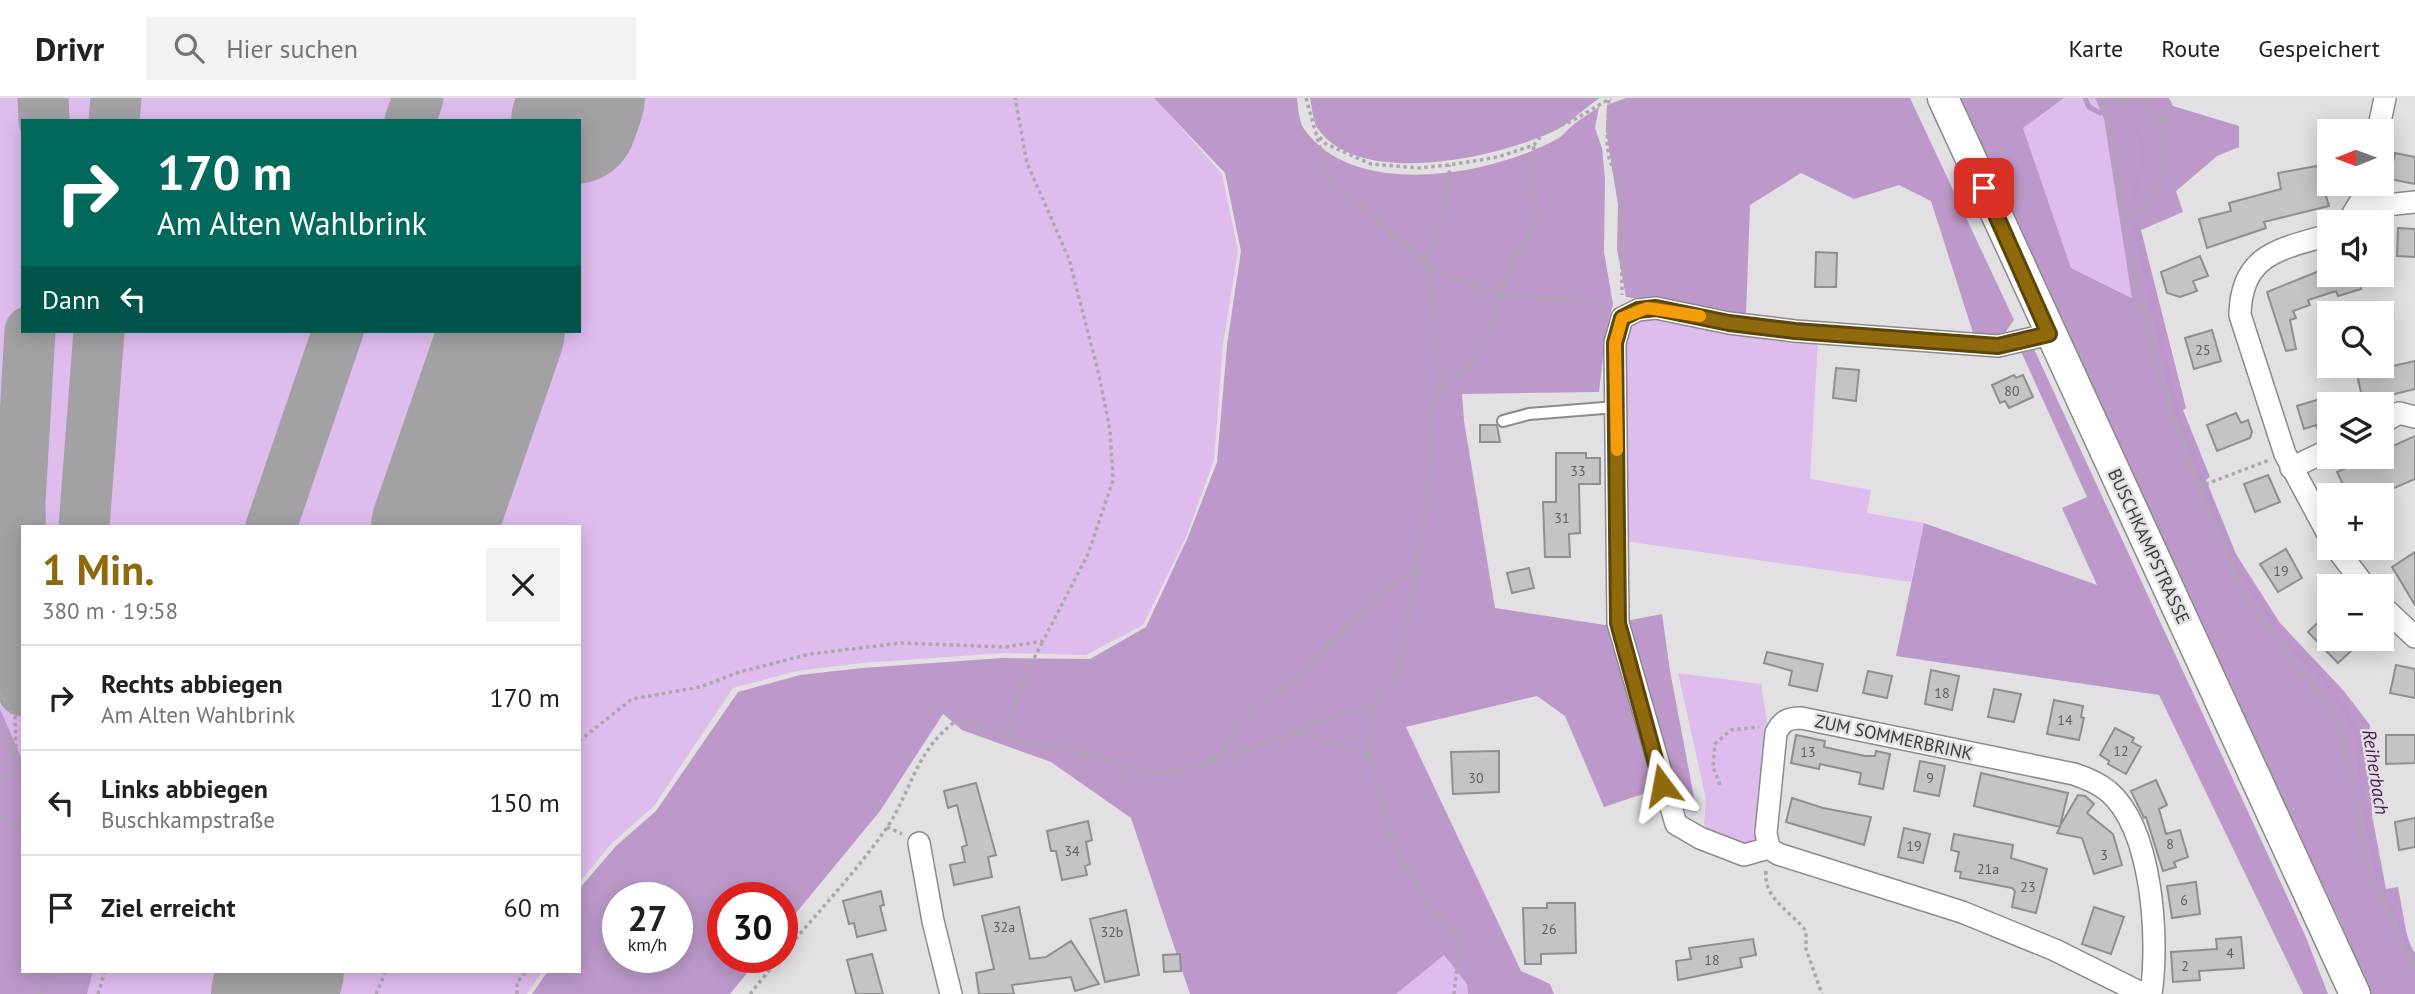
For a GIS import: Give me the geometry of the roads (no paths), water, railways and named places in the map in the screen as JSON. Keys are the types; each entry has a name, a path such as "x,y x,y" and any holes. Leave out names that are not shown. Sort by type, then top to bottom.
{"main road":[{"name":"BUSCHKAMPSTRASSE","path":"1943,98 2049,334 2328,929 2355,994"}],"street":[{"path":"2381,119 2385,98"},
{"path":"2371,196 2386,205 2415,202"},
{"path":"2317,239 2271,253 2253,269 2240,294 2240,315 2288,461 2317,514"},
{"path":"2049,334 1998,346 1795,331 1729,323 1656,308 1638,310 1622,318 1615,343 1618,623 1676,824 1744,855 1769,848 1778,854 1962,912 2055,950 2143,994"},
{"path":"2394,414 2415,417"},
{"path":"2288,461 2317,453"},
{"path":"2345,560 2356,574"},
{"path":"2394,617 2415,637"},
{"name":"ZUM SOMMERBRINK","path":"1769,848 1766,833 1777,729 1789,718 1801,718 2074,774 2110,792 2133,832 2149,889 2155,955 2151,994"},
{"path":"919,843 933,921 951,994"}],"lane":[{"path":"1503,421 1529,414 1616,407"}],"waterway":[{"name":"Reiherbach","path":"2085,98 2089,107 2100,113"},
{"name":"Reiherbach","path":"2116,118 2135,127 2142,141 2141,170 2131,206"},
{"name":"Reiherbach","path":"2135,224 2175,406 2201,476"},
{"name":"Reiherbach","path":"2207,493 2236,564 2281,634 2331,689 2348,714 2358,736 2364,807 2381,889"},
{"name":"Reiherbach","path":"2388,904 2397,915 2415,959"}]}
